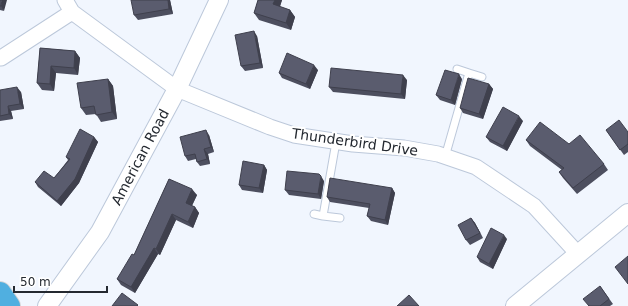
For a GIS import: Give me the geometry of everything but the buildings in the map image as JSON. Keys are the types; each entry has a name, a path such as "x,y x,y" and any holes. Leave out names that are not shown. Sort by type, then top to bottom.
{"street":[{"name":"American Road","path":"47,306 100,232 176,89 219,0"},
{"name":"Thunderbird Drive","path":"68,6 176,89 294,135 336,142 404,148 445,157 476,167 534,206 578,254"},
{"path":"1,58 68,6"},
{"path":"515,306 628,212"}],"lane":[{"path":"457,69 482,77"},
{"path":"445,157 469,73"},
{"path":"324,216 336,142"},
{"path":"314,214 340,218"}]}
